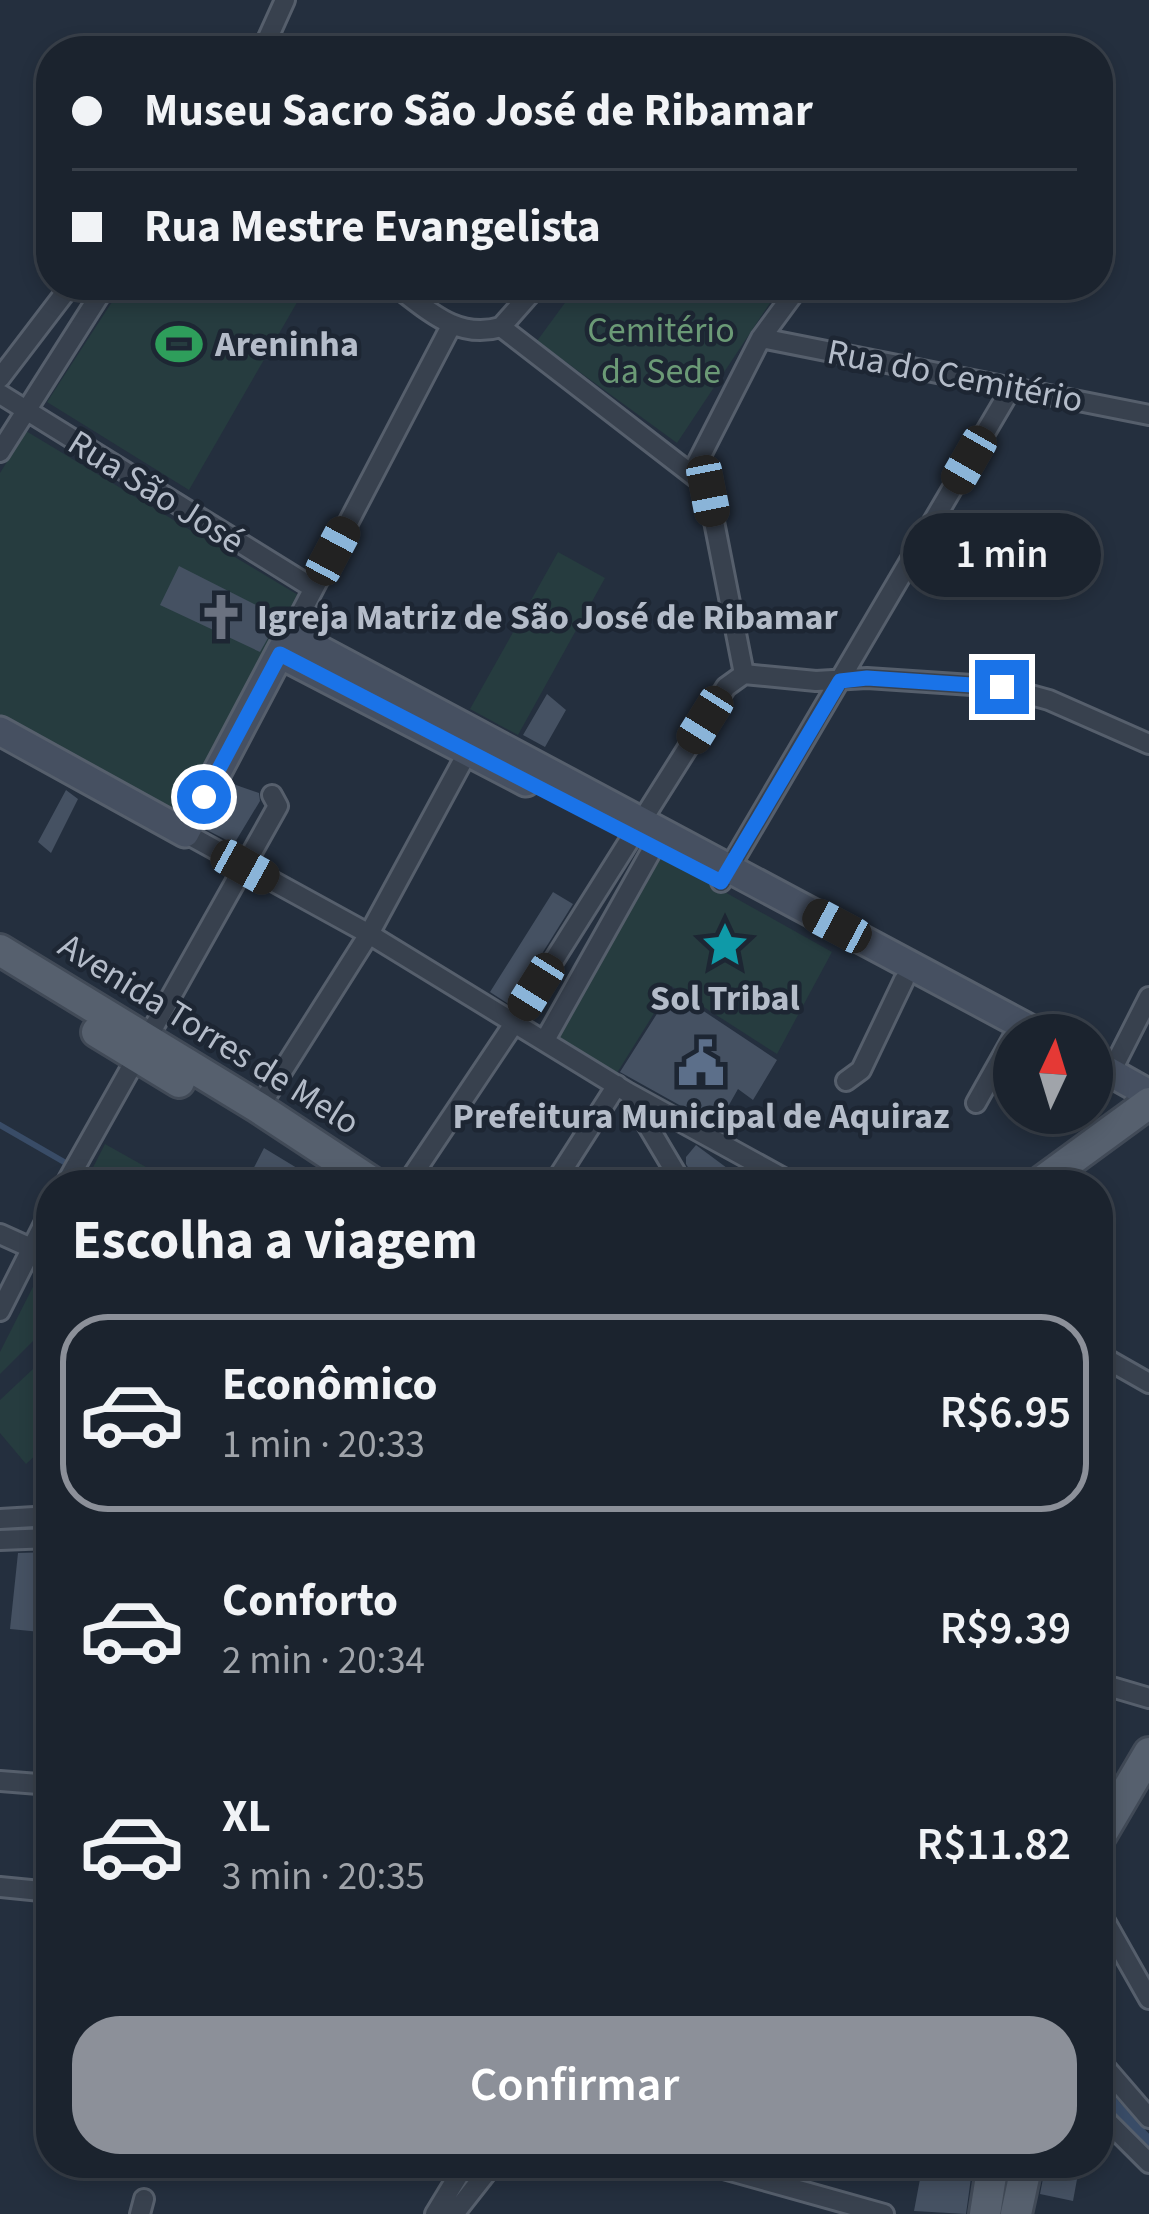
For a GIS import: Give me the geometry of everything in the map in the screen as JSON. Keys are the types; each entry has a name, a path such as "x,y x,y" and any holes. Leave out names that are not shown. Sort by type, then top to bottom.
{"main road":[{"name":"Avenida Torres de Melo","path":"0,950 325,1170"},
{"name":"Avenida Torres de Melo","path":"0,971 259,1108 353,1170"},
{"path":"1057,1170 1147,1104"},
{"path":"1113,1813 1149,1753"},
{"path":"985,2214 991,2178"},
{"path":"1016,2214 1024,2178"}],"street":[{"path":"269,36 285,0"},
{"path":"0,378 60,300"},
{"path":"0,452 96,300"},
{"path":"415,300 451,326 478,334 501,327 525,300"},
{"name":"Rua do Cemitério","path":"692,473 761,338 789,300"},
{"path":"185,833 451,326"},
{"path":"501,327 692,473 708,491 743,674"},
{"name":"Rua do Cemitério","path":"761,338 1149,415"},
{"path":"725,875 1012,386"},
{"name":"Rua São José","path":"0,394 313,588"},
{"path":"285,644 1000,1014"},
{"path":"545,1040 725,687 743,674 915,681 1030,693 1149,744"},
{"path":"0,732 369,934 622,1088 769,1170"},
{"path":"259,1108 369,934 472,743"},
{"path":"74,1170 278,806 272,795"},
{"path":"416,1170 647,834"},
{"path":"725,875 993,1028"},
{"path":"846,1081 861,1070 904,980"},
{"path":"1113,1050 1149,997"},
{"path":"976,1103 993,1074"},
{"path":"1113,1082 1147,1104"},
{"path":"564,1170 622,1088"},
{"path":"622,1088 674,1170"},
{"path":"0,1234 31,1248"},
{"path":"0,1311 36,1238"},
{"path":"1113,1363 1149,1383"},
{"path":"0,1519 36,1517"},
{"path":"0,1540 36,1539"},
{"path":"1113,1687 1149,1698"},
{"path":"0,1780 36,1784"},
{"path":"0,1887 36,1891"},
{"path":"1113,1935 1149,1998"},
{"path":"1113,2077 1149,2118"},
{"path":"1113,2127 1149,2163"},
{"path":"435,2214 457,2178"},
{"path":"454,2214 482,2178"},
{"path":"756,2178 884,2214"}],"green space":[{"name":"Areninha","path":"113,300 298,300 189,490 47,402"},
{"name":"Cemitério da Sede","path":"567,300 772,300 677,443 537,341"},
{"path":"26,431 298,595 178,817 0,727 0,473"},
{"path":"558,552 605,578 518,735 470,709"},
{"path":"655,853 832,952 777,1054 671,986 617,1073 552,1033"},
{"path":"105,1144 151,1170 92,1170"},
{"path":"36,1281 36,1338 0,1374 0,1352"},
{"path":"36,1366 36,1455 26,1464 0,1433 0,1400"}],"building":[{"path":"179,566 280,617 260,652 160,605"},
{"path":"547,694 566,710 545,747 523,735"},
{"path":"233,784 259,793 260,801 234,844 207,830"},
{"path":"66,790 78,799 51,853 38,842"},
{"path":"553,892 573,904 510,1005 490,992"},
{"path":"672,990 777,1060 753,1100 738,1089 717,1126 620,1072"},
{"path":"696,1145 727,1168 690,1170 686,1157"},
{"path":"264,1148 297,1168 296,1170 253,1170"},
{"path":"36,1552 36,1632 10,1629 18,1553"},
{"path":"920,2178 971,2178 966,2214 914,2211"},
{"path":"1043,2178 1077,2178 1073,2201 1040,2194"}],"waterway":[{"path":"0,1125 78,1170"},
{"path":"1113,2108 1149,2147"}],"place":[{"name":"Areninha","path":"179,344"},
{"name":"Igreja Matriz de São José de Ribamar","path":"221,617"},
{"name":"Sol Tribal","path":"725,945"},
{"name":"Prefeitura Municipal de Aquiraz","path":"701,1063"}],"route":[{"path":"204,797 280,654 721,882 840,681 867,678 1002,687"}]}
